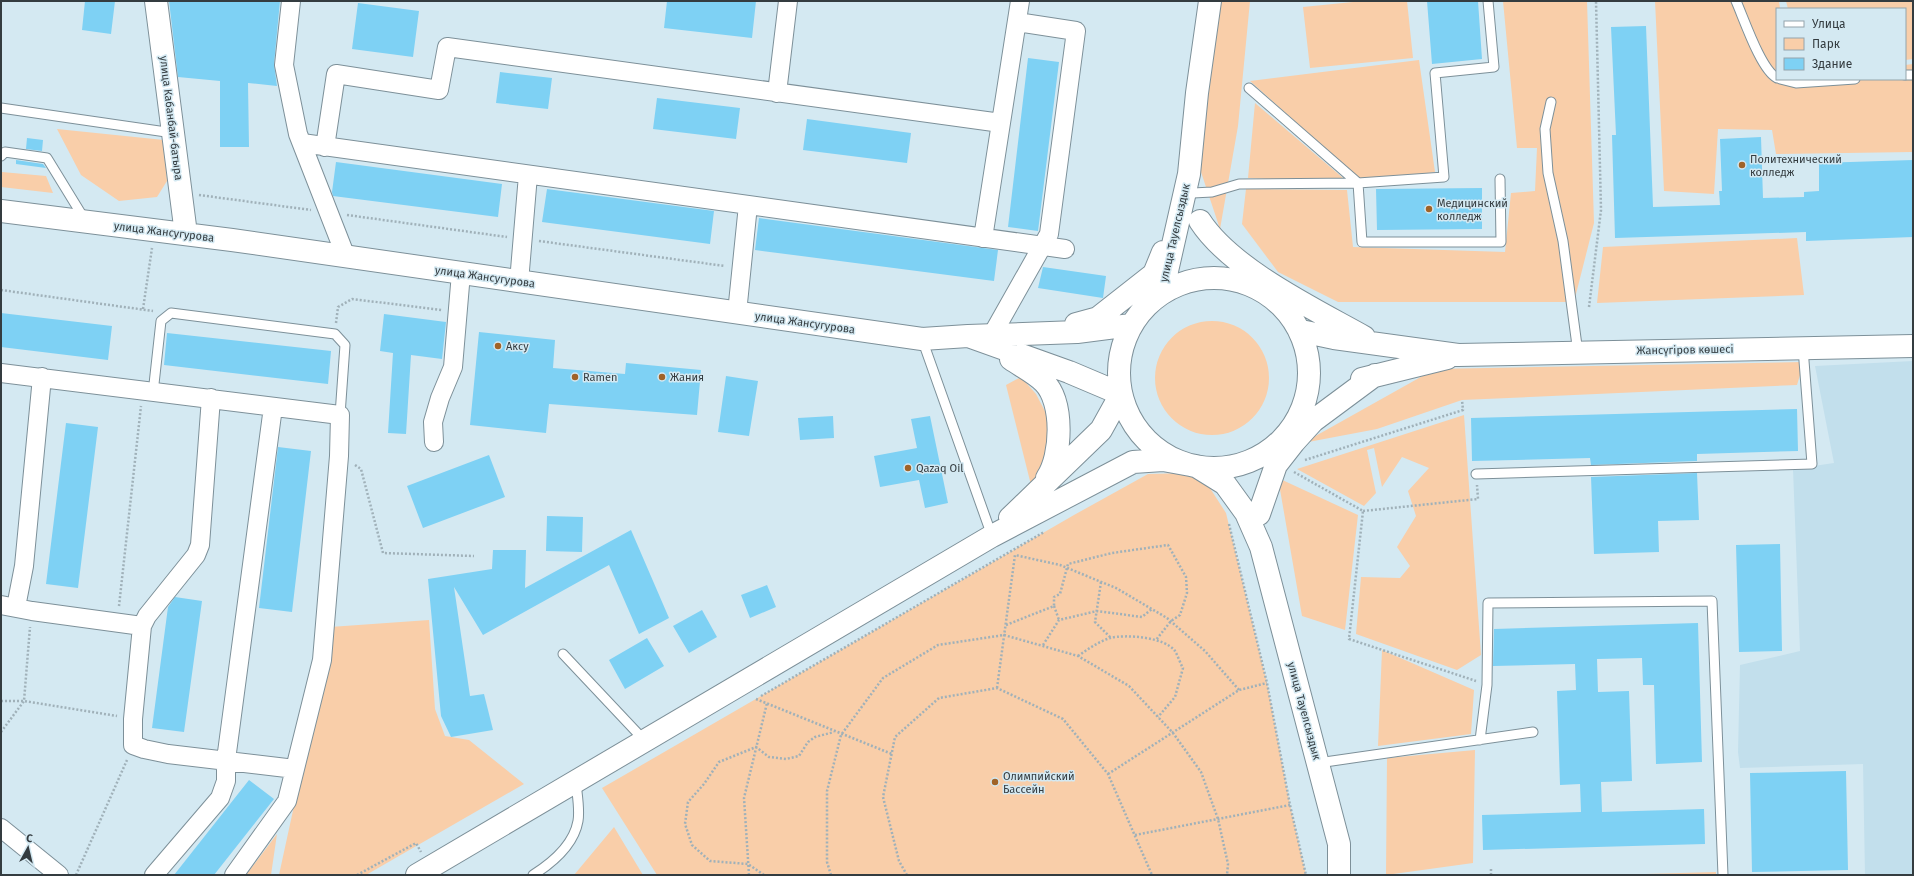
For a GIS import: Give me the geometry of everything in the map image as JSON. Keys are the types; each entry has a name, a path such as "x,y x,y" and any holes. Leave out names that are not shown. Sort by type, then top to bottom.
{"main road":[{"name":"улица Кабанбай-батыра","path":"156,1 186,234"},
{"name":"улица Тауелсыздык","path":"1162,293 1190,217 1197,93 1210,1"},
{"name":"улица Жансугурова","path":"1,211 186,234 922,339 968,336 990,339 1077,332 1131,325"},
{"path":"1190,217 1227,278"},
{"path":"1039,334 1098,318 1154,274 1190,217"},
{"path":"1190,217 1243,264 1302,303 1376,344"},
{"path":"423,871 992,536 1133,462 1163,460 1196,466 1225,467 1253,460 1274,447 1291,430 1303,409 1309,383 1309,357 1301,331 1282,306 1257,287 1227,278 1204,278 1182,283 1162,293 1144,307 1131,325 1122,347 1119,370 1121,394 1131,419 1148,441 1170,457 1196,466"},
{"path":"1301,331 1376,344 1458,355"},
{"name":"улица Жансугурова","path":"990,339 1121,394"},
{"path":"990,339 1044,382 1054,400 1058,426 1058,451 1052,470 1036,494"},
{"name":"Жансүгіров көшесі","path":"1458,355 1913,346"},
{"path":"1303,409 1339,384 1458,355"},
{"path":"1117,470 1166,464 1200,474 1225,493 1244,516 1276,465 1313,421 1375,375"},
{"path":"992,536 1102,430 1121,394"},
{"name":"улица Тауелсыздык","path":"1244,516 1253,460"},
{"name":"улица Тауелсыздык","path":"1196,466 1225,484 1262,547 1339,844 1339,875"}],"street":[{"path":"290,1 284,65 298,134 346,257"},
{"path":"777,93 788,1"},
{"path":"983,238 1020,1"},
{"path":"990,339 1049,234 1076,31 1017,22"},
{"path":"325,147 336,74 439,90 447,47 1001,123"},
{"path":"302,143 1065,249"},
{"path":"519,282 528,175"},
{"path":"737,313 748,205"},
{"path":"434,442 433,422 440,398 453,367 461,273"},
{"path":"1,373 340,415 339,456 322,660 287,801 234,875"},
{"path":"42,377 24,566 16,608 142,626"},
{"path":"211,398 200,545 196,555 147,616 142,626 133,719 133,744 144,749 168,754 295,769"},
{"path":"154,875 220,798 226,781 226,760 273,407"},
{"path":"1,828 59,875"}],"lane":[{"path":"1191,183 1212,192 1239,184 1358,183 1444,177 1435,73 1494,67 1488,1"},
{"path":"1736,1 1764,64 1772,75 1776,77"},
{"path":"1784,80 1796,83 1841,80"},
{"path":"1249,88 1358,183 1362,242 1501,242 1500,179"},
{"path":"1551,102 1545,129 1548,173 1563,241 1578,352"},
{"path":"1,108 173,133"},
{"path":"1,156 5,152 47,158 86,222"},
{"path":"148,392 161,321 171,313 335,334 345,345 340,415"},
{"path":"922,339 992,536"},
{"path":"1476,474 1812,464 1803,348"},
{"path":"1480,740 1487,685 1488,603 1712,601 1723,875"},
{"path":"563,654 644,740"},
{"path":"1318,763 1534,732"},
{"path":"533,875 541,870 569,843 578,820 576,781"}],"path":[{"path":"1589,307 1602,210 1596,1"},
{"path":"180,192 742,268"},
{"path":"143,309 154,230"},
{"path":"1,290 171,313"},
{"path":"335,334 338,307 352,299 458,312"},
{"path":"118,623 148,392"},
{"path":"1300,462 1463,410 1462,400"},
{"path":"339,456 361,469 383,553 474,556"},
{"path":"1292,470 1363,512 1478,499 1476,474"},
{"path":"1363,512 1349,639 1487,685"},
{"path":"1244,516 1267,682 1290,805 1306,875"},
{"path":"750,703 1046,531"},
{"path":"1059,620 1054,606 1054,597 1060,594 1068,564 1112,553 1168,545 1186,576 1187,593 1180,615 1171,621 1156,640"},
{"path":"997,688 1015,555 1067,568 1116,588 1152,609 1171,621 1205,651 1239,690"},
{"path":"1101,582 1095,622 1111,638"},
{"path":"1005,625 1054,606"},
{"path":"1,732 24,701 16,608"},
{"path":"1042,645 1059,620 1097,611 1142,617 1152,609"},
{"path":"831,875 828,862 827,791 841,735 883,678 938,645 1004,635 1078,656 1129,686 1173,733 1201,772 1218,819 1228,864 1227,875"},
{"path":"1078,656 1092,646 1111,638 1128,636 1156,640 1174,650 1183,668 1175,697 1158,718"},
{"path":"1108,774 1239,690 1267,682"},
{"path":"907,875 899,861 883,797 895,737 939,698 997,688 1063,719 1108,774 1152,875"},
{"path":"756,699 841,735 892,754"},
{"path":"1,701 24,701 133,719"},
{"path":"749,875 744,798 767,703"},
{"path":"756,747 770,757 786,759 799,756 808,742 816,737 834,732"},
{"path":"76,875 133,744"},
{"path":"756,747 719,762 704,784 688,802 685,824 692,845 710,861 748,864 764,875"},
{"path":"1135,835 1290,805"},
{"path":"357,875 416,843 423,871"},
{"path":"1491,869 1491,875"}],"shaded area":[{"path":"1913,361 1913,875 1865,875 1863,764 1740,768 1738,752 1740,665 1800,651 1793,469 1834,463 1815,366"}],"green space":[{"path":"1221,1 1250,1 1238,126 1220,229 1198,163"},
{"path":"1363,1 1407,1 1413,58 1310,68 1303,7"},
{"path":"1503,1 1587,1 1594,223 1574,302 1338,302 1278,272 1242,224 1246,189 1347,190 1353,247 1505,252 1511,193 1535,191 1537,148 1517,148"},
{"path":"1655,1 1779,1 1780,8 1776,8 1776,80 1906,80 1906,65 1913,64 1913,152 1776,154 1772,130 1718,129 1714,194 1664,191"},
{"path":"1786,1 1913,1 1913,59 1906,60 1906,8 1788,8"},
{"path":"1419,60 1435,172 1364,183 1250,81"},
{"path":"1255,103 1349,183 1248,178"},
{"path":"57,129 164,140 167,181 157,197 119,201 81,175"},
{"path":"2,172 46,176 53,193 1,187"},
{"path":"1797,238 1804,295 1597,303 1603,247"},
{"path":"1212,321 1234,325 1253,337 1265,356 1269,378 1265,400 1253,419 1234,431 1212,435 1190,431 1171,419 1159,400 1155,378 1159,356 1171,337 1190,325"},
{"path":"1804,362 1797,385 1462,400 1377,429 1303,443 1435,369"},
{"path":"1021,377 1036,394 1048,417 1047,472 1031,485 1006,385"},
{"path":"1464,415 1481,655 1457,670 1356,634 1361,577 1400,578 1410,566 1397,547 1416,516 1408,491 1429,468 1402,457 1382,487 1374,448 1367,450 1376,493 1364,506 1297,469"},
{"path":"1187,473 1208,485 1226,513 1267,683 1290,805 1306,875 657,875 602,788 1074,515 1148,474"},
{"path":"1278,478 1358,515 1345,630 1302,616"},
{"path":"429,620 435,709 445,736 469,740 524,784 366,875 279,875 322,677 330,627"},
{"path":"1382,650 1474,690 1471,734 1378,746"},
{"path":"1475,750 1473,863 1386,875 1387,758"},
{"path":"614,827 643,875 574,875"},
{"path":"277,834 271,875 246,875"},
{"path":"1716,872 1716,875 1610,875"}],"building":[{"path":"85,1 115,1 111,34 82,30"},
{"path":"169,1 280,1 274,64 277,86 248,83 249,147 220,147 220,81 178,77"},
{"path":"667,1 756,1 752,38 664,28"},
{"path":"1427,1 1478,1 1482,59 1432,64"},
{"path":"358,3 419,11 413,57 352,49"},
{"path":"1646,26 1653,207 1720,205 1719,191 1722,191 1720,139 1761,137 1763,198 1804,197 1804,192 1819,191 1819,163 1913,160 1913,237 1806,241 1806,232 1615,238 1612,135 1616,135 1611,27"},
{"path":"1028,58 1059,62 1038,231 1008,227"},
{"path":"500,72 552,78 548,109 496,103"},
{"path":"657,98 740,108 736,139 653,129"},
{"path":"807,119 911,133 907,163 803,150"},
{"path":"27,138 43,140 42,151 26,149"},
{"path":"16,160 43,164 46,168 16,164"},
{"path":"336,162 502,184 498,217 333,196 332,192"},
{"name":"Медицинский колледж","path":"1482,188 1482,229 1377,230 1376,189"},
{"path":"547,189 714,211 710,244 542,222"},
{"path":"759,218 998,250 994,281 755,250"},
{"path":"1043,267 1106,276 1103,298 1038,288"},
{"path":"1,313 112,326 108,360 1,347"},
{"path":"384,314 446,322 442,359 411,355 406,434 388,433 393,353 380,351"},
{"path":"479,332 555,340 553,368 625,374 626,363 701,370 697,415 549,404 546,433 470,425"},
{"path":"167,333 331,351 328,384 164,365"},
{"path":"726,376 758,381 749,436 718,432"},
{"path":"1797,409 1798,451 1697,454 1697,461 1591,465 1590,458 1472,461 1471,418"},
{"path":"833,416 834,438 800,440 798,418"},
{"name":"Qazaq Oil","path":"930,416 948,503 925,508 919,480 880,487 874,456 917,448 911,419"},
{"path":"66,423 98,427 78,588 46,584"},
{"path":"278,447 311,451 292,612 259,608"},
{"path":"489,455 505,497 423,528 407,486"},
{"path":"1697,473 1699,520 1658,521 1659,552 1594,554 1591,477"},
{"path":"547,516 583,517 582,552 546,551"},
{"path":"631,530 669,618 639,634 609,565 483,635 454,587 470,696 484,694 493,730 451,737 441,716 428,579 492,569 493,550 526,550 525,588"},
{"path":"1780,544 1782,651 1739,652 1736,545"},
{"path":"767,585 776,607 750,618 741,595"},
{"path":"175,597 202,601 184,732 152,728 168,607"},
{"path":"702,610 717,637 689,653 673,626"},
{"path":"1698,623 1702,762 1656,764 1654,685 1643,685 1642,658 1597,659 1598,692 1629,691 1632,781 1601,782 1602,812 1704,809 1705,844 1483,850 1482,815 1581,812 1580,784 1560,785 1557,691 1576,690 1575,664 1493,666 1494,629"},
{"path":"647,638 664,666 625,689 609,660"},
{"path":"1846,771 1848,870 1752,872 1750,773"},
{"path":"249,780 274,799 214,875 174,875"}],"place":[{"name":"Политехнический колледж","path":"1742,165"},
{"name":"Медицинский колледж","path":"1429,209"},
{"name":"Аксу","path":"498,346"},
{"name":"Ramen","path":"575,377"},
{"name":"Жания","path":"662,377"},
{"name":"Qazaq Oil","path":"908,468"},
{"name":"Олимпийский Бассейн","path":"995,782"}]}
